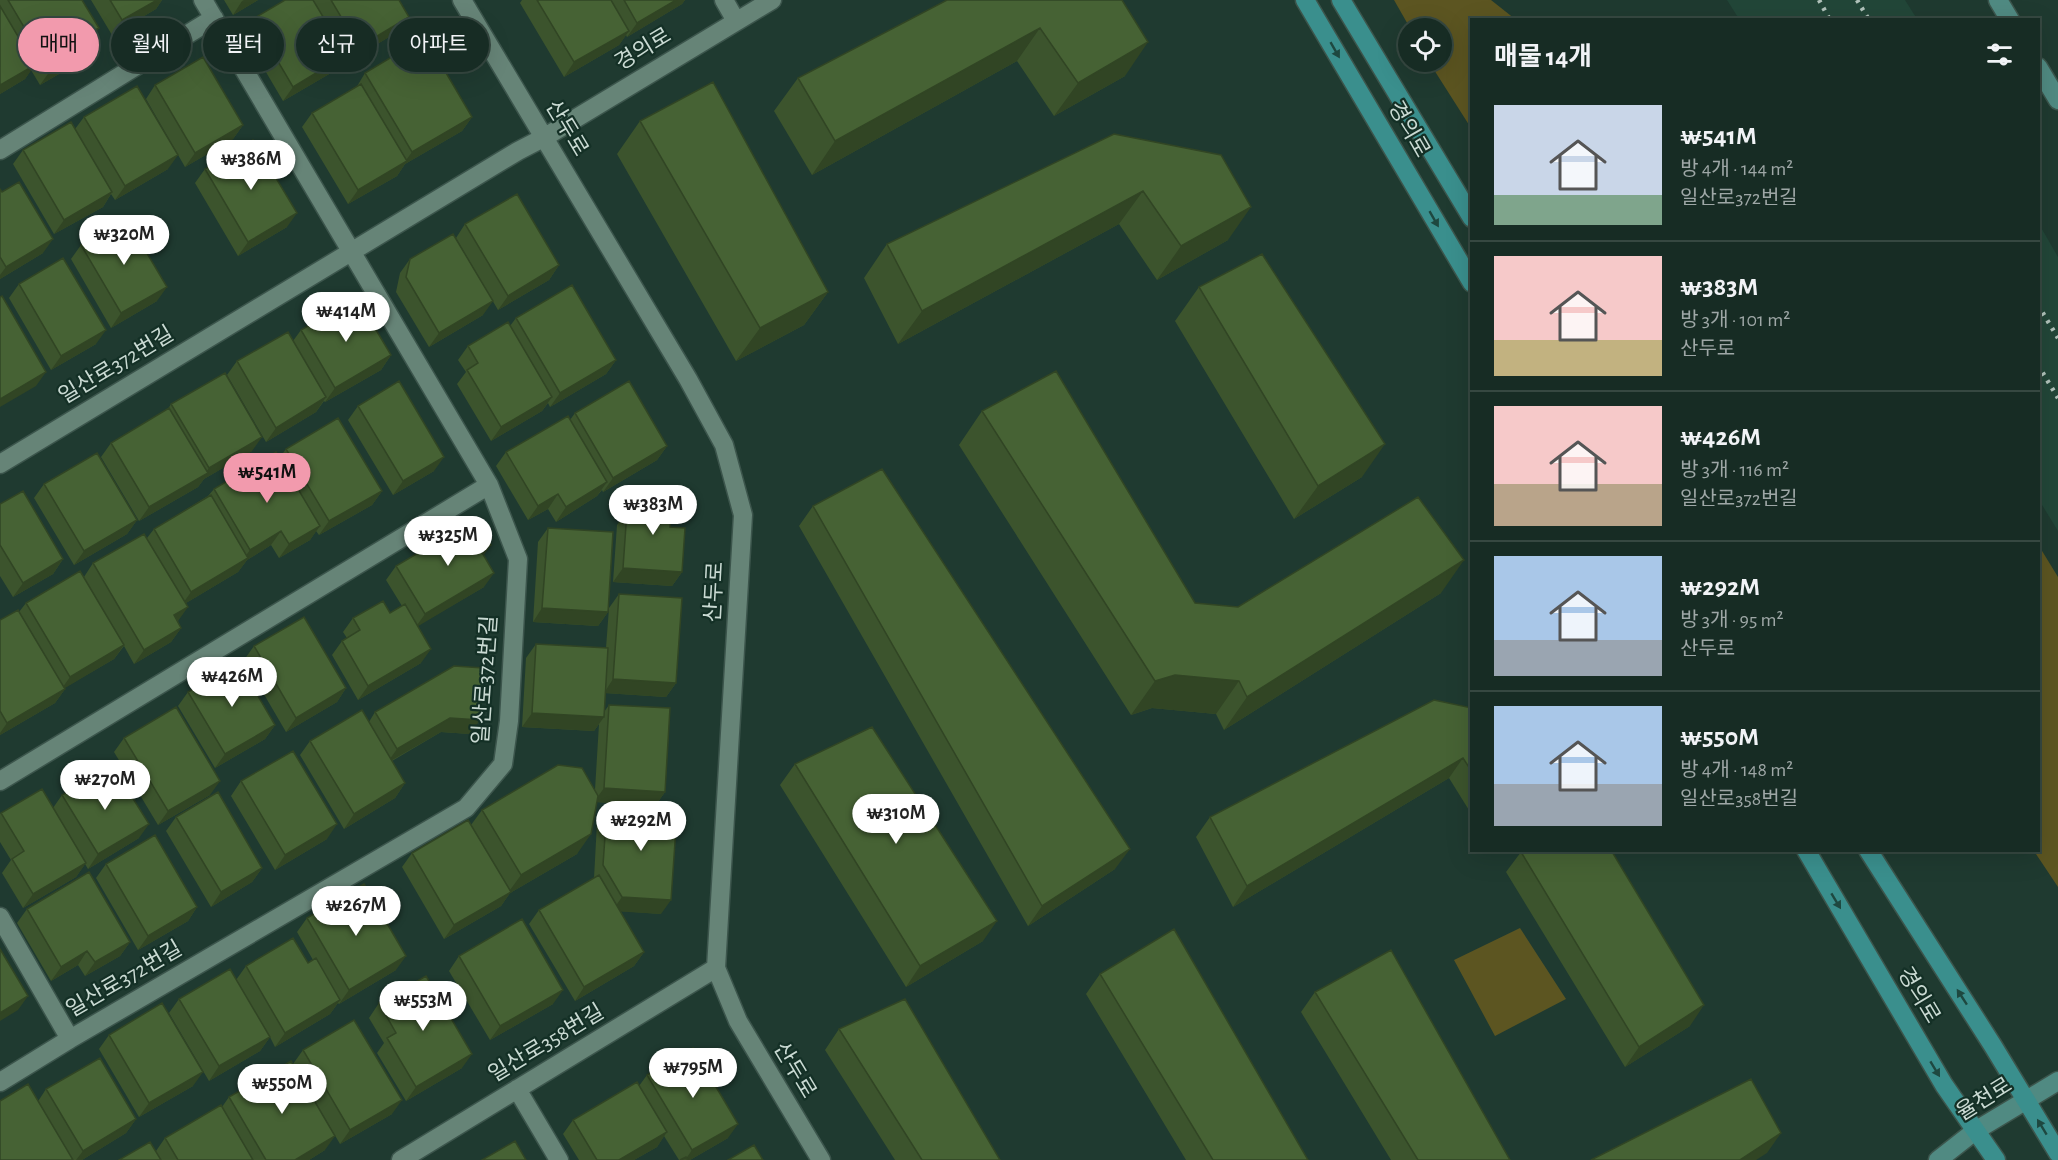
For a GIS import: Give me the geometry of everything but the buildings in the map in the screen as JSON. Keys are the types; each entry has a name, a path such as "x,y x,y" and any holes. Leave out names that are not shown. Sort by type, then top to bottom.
{"main road":[{"name":"경의로","path":"1305,0 1470,279"},
{"name":"경의로","path":"1341,0 1470,215"},
{"path":"1998,0 2009,18"},
{"path":"2040,71 2058,100"},
{"name":"경의로","path":"1807,852 1944,1085 1996,1160"},
{"name":"경의로","path":"1869,852 2058,1153"},
{"name":"율천로","path":"1938,1160 1975,1131 2058,1082"}],"street":[{"name":"일산로372번길","path":"203,0 214,18"},
{"name":"산두로","path":"462,0 688,379 724,444 743,515 716,968 738,1021 821,1160"},
{"path":"724,0 736,21"},
{"name":"경의로","path":"545,137 772,0"},
{"path":"0,150 203,25"},
{"name":"일산로372번길","path":"0,1082 466,808 502,764 509,721 518,559 489,485 246,72"},
{"name":"일산로372번길","path":"0,464 350,251 545,137"},
{"path":"0,781 489,485"},
{"name":"일산로372번길","path":"0,917 70,1039"},
{"name":"일산로358번길","path":"401,1160 716,968"},
{"path":"517,1089 559,1160"}],"shaded area":[{"path":"1394,0 1491,0 1514,18 1470,18 1470,126 1435,72 1452,72 1452,18 1404,18"},
{"path":"1727,0 1905,0 1916,18 1738,18"},
{"path":"2040,226 2058,257 2058,531 2040,502"},
{"path":"2040,548 2058,577 2058,887 2035,852 2040,852"},
{"path":"1520,928 1566,999 1495,1036 1454,960"}],"railway":[{"path":"1819,0 1829,18"},
{"path":"1857,0 1868,18"},
{"path":"2040,308 2058,338"},
{"path":"2040,368 2058,398"}]}
